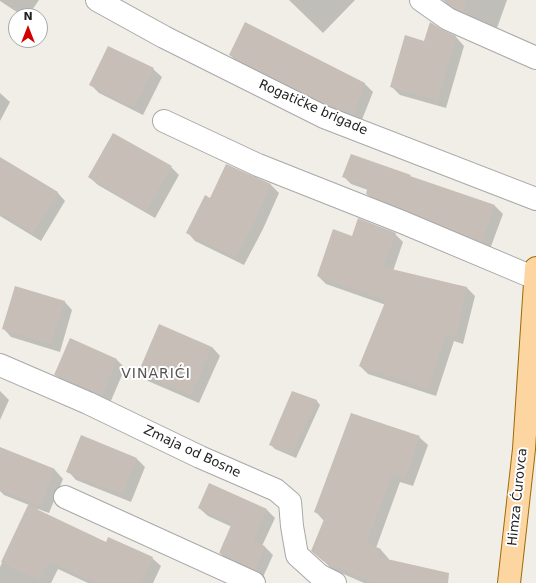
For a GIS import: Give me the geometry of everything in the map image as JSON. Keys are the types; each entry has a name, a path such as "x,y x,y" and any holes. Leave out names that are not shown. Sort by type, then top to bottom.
{"main road":[{"name":"Himza Ćurovca","path":"509,583 524,448 536,273"}],"street":[{"name":"Rogatičke brigade","path":"97,0 164,37 324,117 536,199"},
{"path":"421,0 448,19 536,58"},
{"path":"164,121 258,165 536,273"},
{"name":"Zmaja od Bosne","path":"0,365 88,403 200,457 276,490 290,502 296,556 319,575 335,583"},
{"path":"65,497 254,583"}],"building":[{"path":"443,0 467,0 463,12 454,8"},
{"path":"245,22 365,83 353,115 329,106 229,55"},
{"path":"430,22 456,36 438,100 390,87 405,35 424,41"},
{"path":"108,46 154,68 134,107 89,85"},
{"path":"113,133 172,166 146,211 88,177"},
{"path":"351,154 495,205 482,242 366,194 368,186 342,177"},
{"path":"0,157 58,192 33,233 0,213"},
{"path":"226,164 271,184 236,258 186,233 205,195 210,198"},
{"path":"358,218 396,233 383,267 467,287 456,336 446,334 428,389 359,366 386,300 317,276 333,229 352,236"},
{"path":"15,286 65,301 51,344 2,329"},
{"path":"159,324 212,347 191,395 138,373"},
{"path":"70,338 117,359 102,396 54,375"},
{"path":"292,391 317,400 292,454 269,445"},
{"path":"351,413 420,436 405,479 392,474 366,543 381,549 378,557 449,573 448,583 374,583 323,561 311,551 325,517 314,512"},
{"path":"81,435 137,458 122,494 66,472"},
{"path":"0,447 55,469 40,506 0,489"},
{"path":"209,483 267,509 253,541 265,546 255,570 219,553 232,523 198,508"},
{"path":"28,505 106,542 108,537 153,557 141,583 96,583 49,561 40,580 1,562"}],"district":[{"name":"VINARIĆI","path":"156,374"}]}
